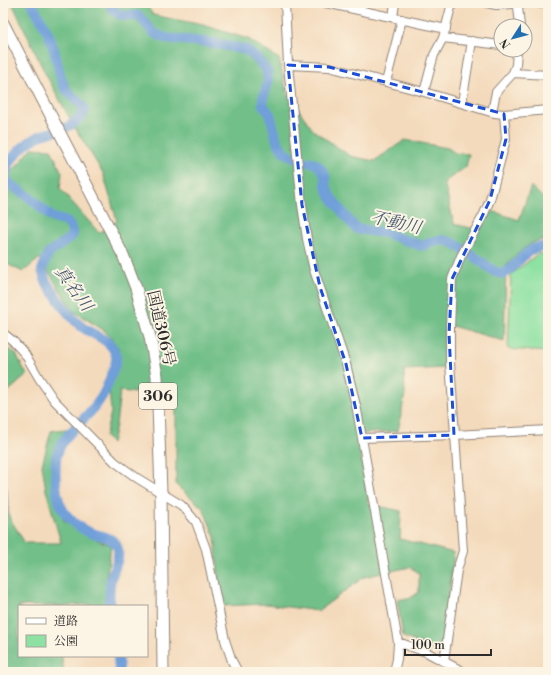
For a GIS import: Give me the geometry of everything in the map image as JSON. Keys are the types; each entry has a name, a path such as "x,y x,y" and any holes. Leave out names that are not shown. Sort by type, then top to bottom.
{"highway":[{"name":"国道306号","path":"3,23 123,255 138,295 150,337 157,376 161,493 164,672"}],"street":[{"path":"285,3 288,65 302,205 307,239 320,287 346,364 362,438 398,642 397,659 394,672"},
{"path":"326,3 446,29"},
{"path":"393,17 395,3"},
{"path":"424,92 434,55 446,29 452,3"},
{"path":"487,3 496,5 531,3"},
{"path":"538,3 548,5"},
{"path":"516,4 518,7 519,18"},
{"path":"386,82 402,19"},
{"path":"443,38 493,44"},
{"path":"462,103 472,41"},
{"path":"492,112 496,92 513,73 516,58"},
{"path":"288,65 329,67 492,112 504,114 548,110"},
{"path":"513,73 548,75"},
{"path":"444,661 457,570 463,551 450,362 452,279 465,250 484,216 496,178 506,139 504,114"},
{"path":"3,333 25,354 54,400 115,462 137,478 181,505 196,522 206,549 225,640 232,661 238,672"},
{"path":"362,438 454,436 548,430"},
{"path":"398,642 426,652 460,671"}],"highlighted area":[{"path":"288,65 329,67 504,114 506,139 490,200 452,279 449,334 454,435 362,438 346,364 320,287 302,205"}],"green space":[{"path":"12,3 145,3 153,15 203,25 248,39 279,59 287,93 313,130 350,156 374,161 405,140 448,148 455,153 469,154 466,167 444,182 454,224 479,230 492,211 519,220 531,186 548,203 548,241 542,240 531,244 520,252 506,266 504,341 445,324 446,368 404,370 405,394 398,431 357,434 369,504 401,511 400,539 454,553 442,652 403,637 397,599 409,599 419,592 419,573 410,567 364,577 318,611 266,604 221,606 215,537 203,508 176,485 176,397 120,391 116,425 112,443 105,437 111,412 109,389 119,364 119,349 105,331 73,311 40,258 23,272 3,262 3,179 11,173 32,148 51,149 62,173 60,188 99,233 117,221 103,173 75,128 45,73"},
{"path":"539,253 548,256 548,352 508,349 511,275"},
{"path":"3,344 16,354 27,375 3,396"},
{"path":"72,428 63,439 58,450 54,461 53,472 56,496 64,521 100,541 111,545 105,604 18,605 18,657 62,657 64,672 3,672 3,479 7,489 9,517 25,543 61,543 46,490 42,465 51,431"}],"waterway":[{"name":"真名川","path":"32,3 49,36 64,86 66,90 83,107 84,113 69,126 37,137 21,149 12,159 6,171 5,178 11,185 29,197 53,218 67,222 70,226 73,234 71,237 48,254 42,270 46,282 62,306 72,317 82,327 107,342 114,350 116,356 114,367 103,395 94,408 73,429 61,444 56,461 56,485 58,497 62,508 67,515 81,528 111,539 117,545 118,557 110,582 109,605"},
{"name":"不動川","path":"109,3 118,14 125,16 139,16 154,33 165,38 213,43 247,50 257,59 267,71 268,82 263,99 263,105 270,114 277,141 284,152 305,162 312,162 319,166 325,175 326,186 330,196 357,229 385,233 422,246 434,241 444,240 453,243 495,272 504,274 528,252 540,247 548,247"},
{"name":"真名川","path":"118,657 119,672"}]}
